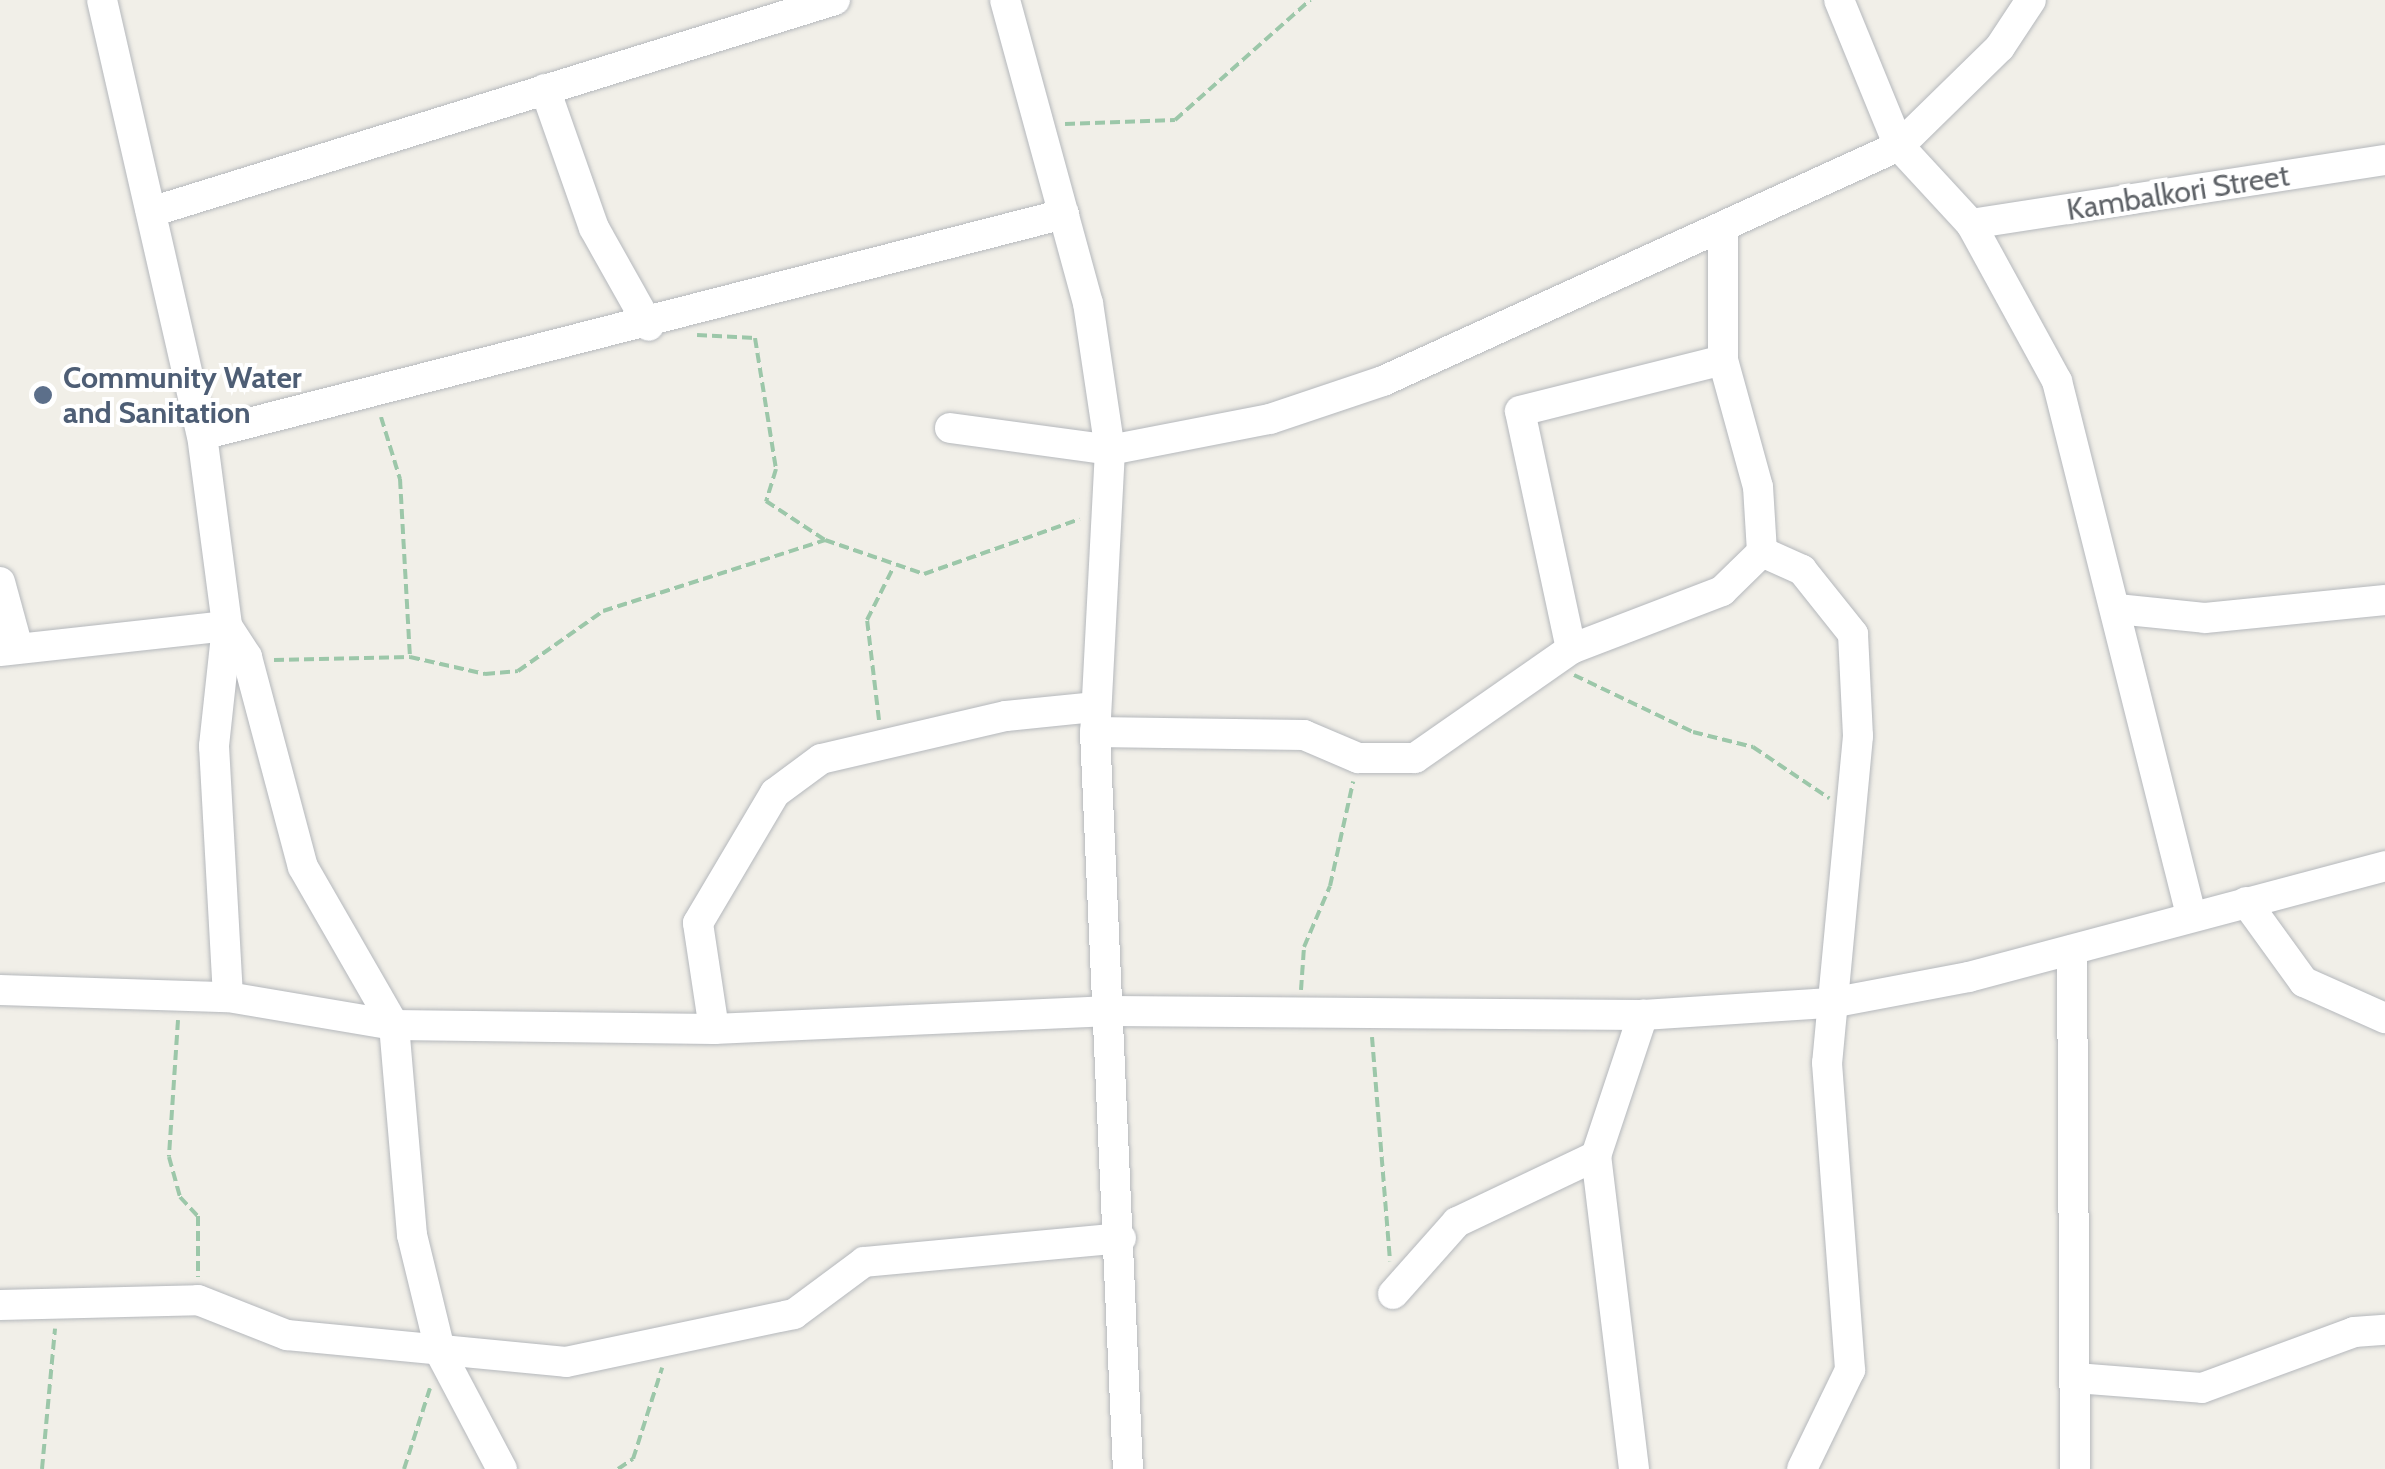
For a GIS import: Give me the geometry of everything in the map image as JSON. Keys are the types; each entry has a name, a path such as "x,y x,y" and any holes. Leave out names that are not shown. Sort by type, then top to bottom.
{"street":[{"path":"102,0 202,435 227,626 214,746 228,997"},
{"path":"151,212 835,0"},
{"path":"1005,0 1064,214 1110,450 1095,720 1122,1238 1128,1469"},
{"path":"1839,0 1898,146 1971,224 2057,381 2191,915"},
{"path":"950,428 1110,450 1270,419 1383,381 1556,294 1723,228 1898,146 2000,47 2031,0"},
{"path":"545,89 594,228 649,326"},
{"name":"Kambalkori Street","path":"1971,224 2385,160"},
{"path":"202,435 649,326 1064,214"},
{"path":"714,1029 698,922 775,793 821,759 881,744 1095,720 1304,735 1358,758 1415,758 1564,658 1722,591 1762,552 1758,487 1723,360 1723,228"},
{"path":"1564,658 1520,410 1723,360"},
{"path":"1762,552 1802,570 1852,634 1858,736 1831,1003 1830,1178 1847,1266 1850,1370 1802,1469"},
{"path":"0,582 9,650 117,645 227,626"},
{"path":"2117,608 2205,618 2385,600"},
{"path":"227,626 247,657 303,866 394,1025 412,1235 441,1354 502,1469"},
{"path":"0,990 228,997 394,1025 714,1029 1111,1011 1643,1016 1831,1003 2072,950 2385,866"},
{"path":"2246,902 2304,982 2385,1018"},
{"path":"2072,950 2075,1469"},
{"path":"1634,1469 1596,1156 1643,1016"},
{"path":"1394,1294 1457,1222 1596,1156"},
{"path":"0,1305 198,1300 287,1334 441,1354 566,1362 669,1344 794,1314 864,1262 1122,1238"},
{"path":"2076,1378 2202,1388 2354,1332 2385,1330"}],"path":[{"path":"1040,125 1174,120 1310,0"},
{"path":"692,334 755,338 776,469 766,501 826,540 893,568 924,574 1106,509"},
{"path":"376,392 402,494 410,657"},
{"path":"247,657 312,664 410,657 485,674 518,671 603,610 826,540"},
{"path":"881,744 868,620 893,568"},
{"path":"1564,658 1692,732 1753,747 1848,806"},
{"path":"1300,1010 1304,947 1330,886 1358,758"},
{"path":"179,996 169,1158 180,1197 198,1216 198,1300"},
{"path":"1371,1012 1394,1294"},
{"path":"42,1469 58,1303"},
{"path":"618,1469 632,1459 669,1344"},
{"path":"404,1469 441,1354"}],"place":[{"name":"Community Water and Sanitation","path":"43,395"}]}
